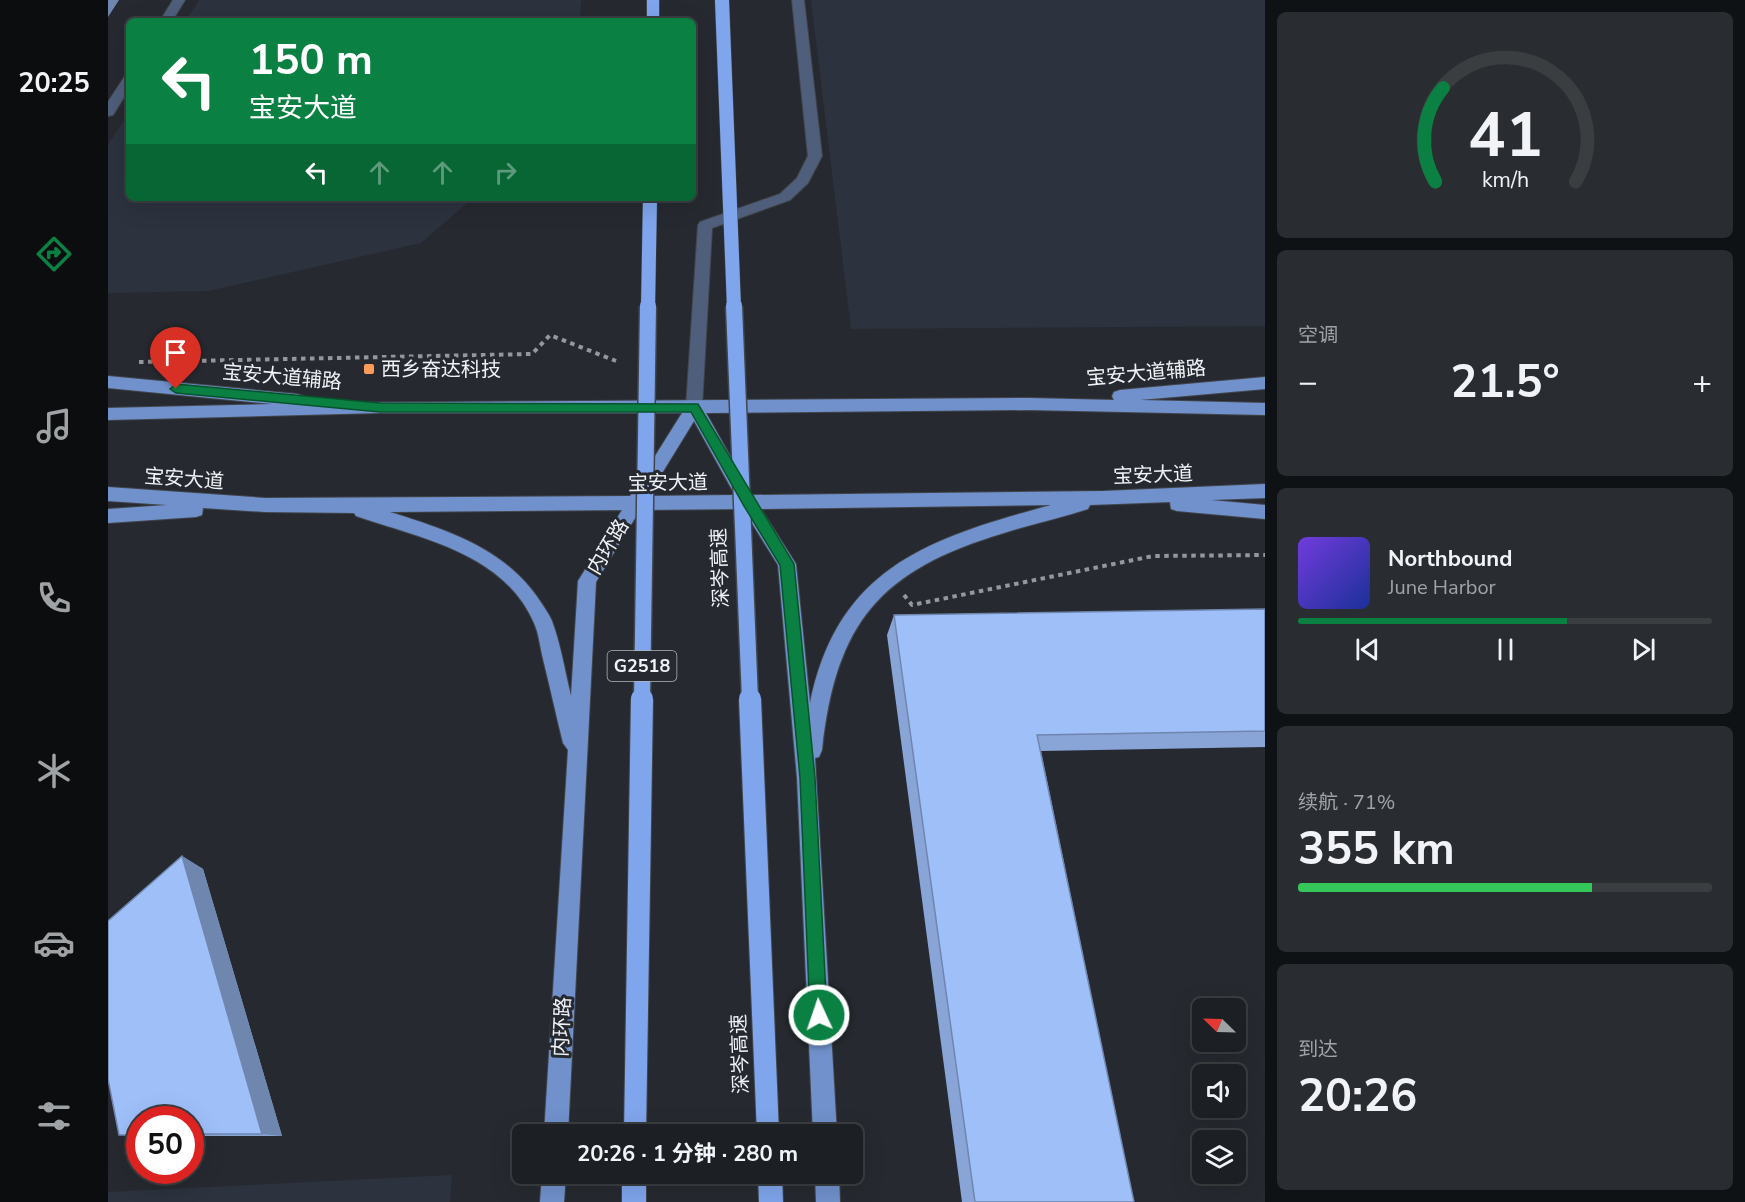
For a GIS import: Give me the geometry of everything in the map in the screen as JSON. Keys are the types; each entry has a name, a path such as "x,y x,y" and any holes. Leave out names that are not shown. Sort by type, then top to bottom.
{"highway":[{"path":"653,0 653,18"},
{"name":"深岑高速","path":"722,0 768,1124"},
{"name":"G2518","path":"635,1124 650,201"},
{"path":"634,1184 634,1202"},
{"path":"770,1184 771,1202"}],"main road":[{"name":"宝安大道辅路","path":"108,382 380,408"},
{"name":"宝安大道辅路","path":"1030,404 1265,383"},
{"path":"108,414 380,408 1030,404 1265,409"},
{"path":"694,407 748,503 787,564 807,778 824,1124"},
{"name":"内环路","path":"557,1124 587,581 694,407"},
{"name":"宝安大道","path":"108,494 265,505 344,506 1104,498 1265,491"},
{"path":"807,778 827,671 845,630 865,601 890,577 918,558 952,542 1104,498 1265,512"},
{"path":"108,516 265,505"},
{"path":"344,506 430,532 470,549 496,564 523,590 543,621 577,762"},
{"path":"552,1202 553,1184"},
{"path":"827,1184 828,1202"}],"street":[{"path":"168,18 179,0"},
{"path":"694,407 705,225 784,197 803,180 815,156 798,0"},
{"path":"108,112 126,84"}],"path":[{"path":"131,362 532,354 550,335 616,361"},
{"path":"902,592 912,605 1153,556 1265,555"}],"shaded area":[{"path":"199,0 581,0 580,18 188,18"},
{"path":"811,0 1265,0 1265,326 851,329"},
{"path":"126,117 126,201 470,201 421,243 208,291 108,293 108,145"},
{"path":"452,1175 450,1202 108,1202 108,1192"}],"building":[{"path":"1265,609 1265,731 1037,735 1134,1202 975,1202 894,615"},
{"path":"182,856 262,1134 204,1134 204,1106 126,1106 126,1135 119,1135 108,1079 108,921"}],"place":[{"name":"西乡奋达科技","path":"369,369"}],"route":[{"path":"176,389 380,408 694,407 748,503 787,564 807,778 819,1015"}]}
